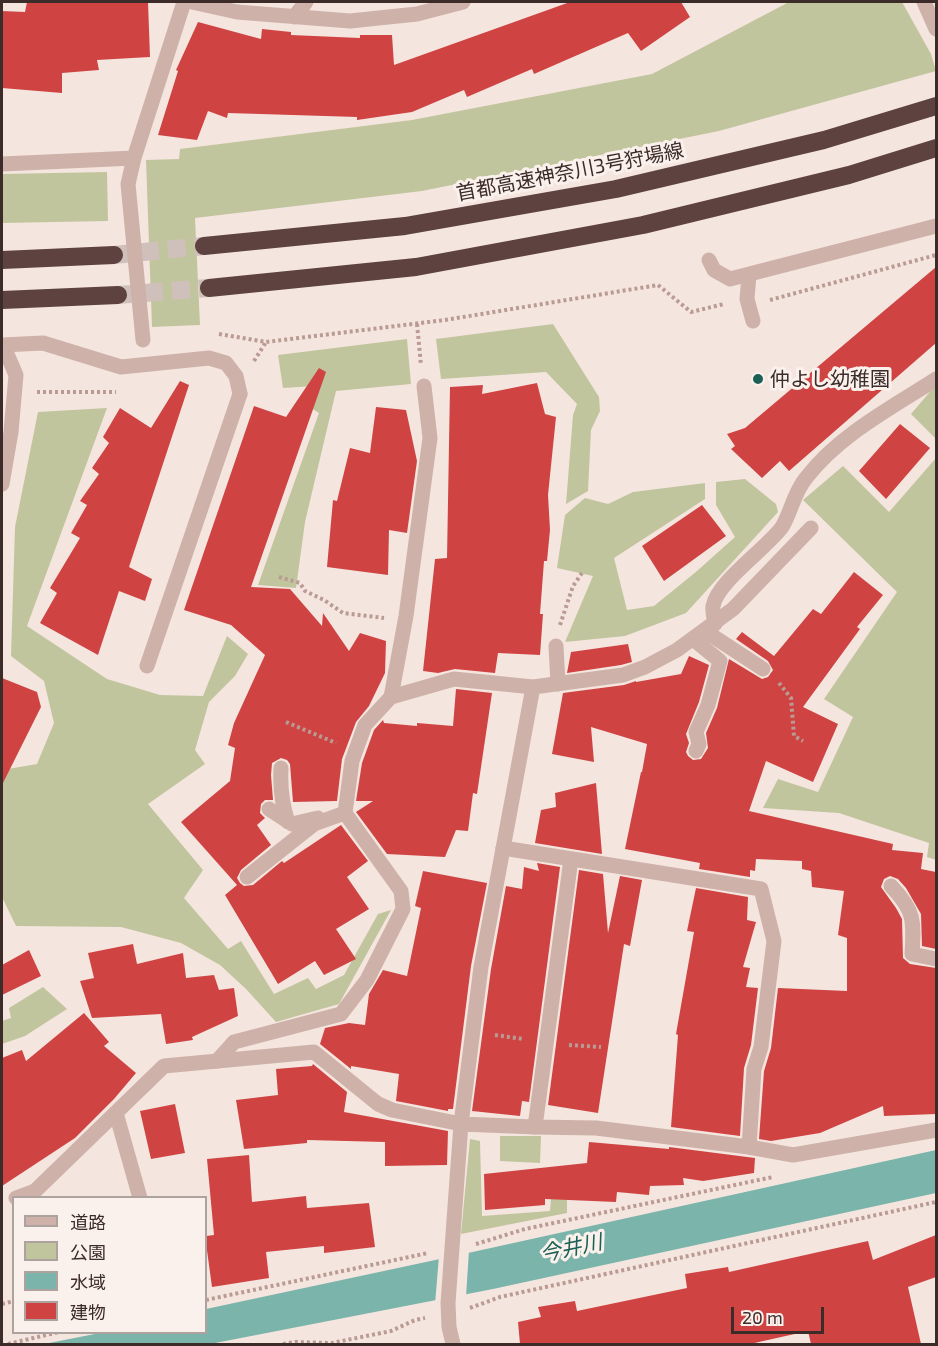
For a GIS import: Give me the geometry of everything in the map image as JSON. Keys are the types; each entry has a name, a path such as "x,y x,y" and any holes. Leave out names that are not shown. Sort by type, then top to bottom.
{"highway":[{"name":"首都高速神奈川3号狩場線","path":"204,246 405,226 616,189 824,140 936,106"},
{"path":"209,288 416,267 620,229 849,175 936,148"},
{"path":"2,260 114,255"},
{"path":"2,300 118,295"}],"street":[{"path":"143,340 128,184 134,158 184,2"},
{"path":"192,2 237,12 350,21 417,14 463,2"},
{"path":"294,17 306,2"},
{"path":"924,2 936,28"},
{"path":"2,164 134,158"},
{"path":"709,260 714,270 730,279 936,226"},
{"path":"749,275 747,299 753,321"},
{"path":"2,345 43,343 121,367 209,358 226,363 236,376 240,394 147,666"},
{"path":"2,351 6,354 15,375 11,432 2,484"},
{"path":"696,751 699,744 696,732 708,705 720,661 704,631 713,605 725,585 782,526 793,498 805,478 831,451 864,425 936,379"},
{"path":"392,697 406,621 430,438 424,386"},
{"path":"217,1061 234,1042 341,1014 367,980 402,909 401,891 345,813 352,761 365,725 392,697 453,679 533,687 623,675 645,667 677,650 733,609 811,528"},
{"path":"704,631 763,669"},
{"path":"556,646 558,684"},
{"path":"453,1344 448,1308 461,1124 481,967 533,687"},
{"path":"281,768 280,782 288,822"},
{"path":"268,809 292,824 345,813"},
{"path":"247,877 314,824 345,813"},
{"path":"503,848 760,889 774,941 761,1047 754,1069 749,1147"},
{"path":"535,1127 571,859"},
{"path":"891,886 902,897 911,912 914,927 912,954 936,959"},
{"path":"21,1196 35,1191 164,1066 314,1052 378,1104 392,1110 461,1124 596,1128 749,1147 793,1155 936,1131"},
{"path":"116,1113 140,1196"}],"path":[{"path":"772,300 936,255"},
{"path":"209,332 266,342 417,324 657,285 691,312"},
{"path":"417,324 418,336"},
{"path":"27,392 118,392"},
{"path":"556,646 563,614 573,586 582,573"},
{"path":"279,578 300,583 305,591 343,613 406,621"},
{"path":"763,669 782,685 791,698 794,736 803,741"},
{"path":"286,722 356,751"},
{"path":"207,1300 431,1252 451,1250 525,1229 774,1177"},
{"path":"283,1344 332,1343 391,1331 448,1308 470,1308 500,1298 936,1202"},
{"path":"8,1344 50,1334"}],"green space":[{"path":"789,2 902,2 931,54 936,71 719,131 422,191 195,218 200,325 152,327 146,160 179,159 180,149 412,120 652,74"},
{"path":"107,172 108,221 2,223 2,174"},
{"path":"553,324 599,397 600,411 591,430 588,491 566,504 573,415 577,404 546,372 441,379 436,339"},
{"path":"407,339 411,384 336,391 305,522 296,588 258,585 319,413 308,406 314,386 283,388 278,355"},
{"path":"936,387 936,439 911,414"},
{"path":"107,408 27,626 107,679 160,695 203,696 227,636 248,654 235,676 209,702 195,750 205,764 148,804 203,870 184,898 228,949 241,941 274,994 308,978 316,989 344,975 378,914 391,910 339,1004 276,1022 220,965 181,943 121,927 16,926 2,897 2,770 37,764 54,723 44,681 11,656 15,527 38,412"},
{"path":"936,458 936,860 927,857 929,843 839,813 763,808 778,779 818,792 853,717 824,699 897,592 803,500 843,466 889,512"},
{"path":"745,479 776,504 778,512 686,613 625,636 565,642 593,576 557,568 565,515 585,498 608,504 633,492 705,483 705,499 614,558 627,610 654,606 735,537 716,505 716,482"},
{"path":"43,987 67,1009 25,1036 2,1044 2,1021 11,1018 9,1008"},
{"path":"500,1136 541,1136 540,1163 500,1161"},
{"path":"470,1139 480,1141 482,1216 550,1211 553,1175 567,1175 567,1213 461,1234"}],"water":[{"name":"今井川","path":"936,1150 936,1193 493,1289 210,1344 44,1344 95,1334 207,1334 207,1309"}],"pier":[{"path":"469,1250 466,1297 435,1304 439,1256"}],"building":[{"path":"27,2 148,2 150,57 97,60 99,70 62,73 62,93 2,88 2,11 25,12"},
{"path":"570,2 681,2 690,17 641,51 628,33 534,74 532,69 467,97 464,90 412,112 357,120 357,117 228,113 227,118 208,111 197,140 158,135 178,71 176,70 198,22 261,39 262,29 291,32 291,35 360,38 360,35 392,35 394,65"},
{"path":"936,267 936,343 789,471 780,461 762,478 731,449 735,446 727,434 745,428"},
{"path":"319,368 326,372 251,587 290,589 322,626 323,613 349,651 360,633 386,641 385,673 369,706 356,722 342,759 337,801 293,802 290,764 281,758 272,763 273,800 265,800 261,804 260,813 265,818 257,825 271,845 241,870 237,878 240,883 244,886 253,885 282,861 284,863 341,825 368,861 347,877 369,909 336,929 356,959 324,975 315,961 278,984 225,895 237,885 181,822 230,781 235,748 228,745 234,723 265,655 231,625 184,610 254,406 286,417"},
{"path":"180,381 189,385 129,567 152,579 145,601 119,591 98,655 40,623 57,593 50,588 80,538 71,533 87,505 80,501 99,474 92,468 109,443 103,437 120,408 151,428"},
{"path":"537,383 545,414 556,417 548,495 550,530 547,561 544,561 540,614 543,614 540,655 498,653 495,673 455,669 438,673 423,671 435,559 447,558 450,387 483,385 482,394"},
{"path":"376,407 406,410 417,461 407,533 389,530 388,575 327,567 333,500 337,501 350,448 370,453"},
{"path":"900,424 930,448 886,499 859,471"},
{"path":"702,505 726,536 664,581 642,546"},
{"path":"854,572 883,595 857,627 860,629 803,707 838,724 813,782 766,761 749,811 893,844 892,850 923,853 921,869 936,872 936,949 922,946 921,914 906,888 898,879 890,876 884,879 881,887 902,919 903,958 910,964 936,968 936,1114 884,1116 883,1106 820,1133 771,1141 759,1139 764,1071 771,1048 778,988 847,991 847,938 838,935 844,891 812,887 811,871 802,869 802,861 756,859 755,871 750,870 750,877 699,869 700,863 625,849 647,744 591,727 594,762 552,754 563,693 681,674 689,656 709,665 699,702 686,734 689,743 686,752 688,756 693,760 701,759 708,748 706,733 717,708 729,659 762,679 768,677 773,670 768,661 736,639 742,632 774,656 813,609 821,614"},
{"path":"628,644 632,662 567,673 571,652"},
{"path":"2,678 37,692 41,707 2,785"},
{"path":"456,689 492,693 477,794 473,793 468,831 456,830 445,857 387,854 356,812 373,801 356,801 362,763 374,730 383,720 384,723 417,726 417,723 453,726"},
{"path":"596,783 602,854 535,843 541,810 556,807 555,793"},
{"path":"537,863 560,867 529,1102 522,1101 520,1116 472,1111 491,969 506,886 522,889 524,867 539,871"},
{"path":"579,870 603,874 608,933 620,876 642,880 630,946 624,944 598,1113 548,1105"},
{"path":"423,871 487,883 471,966 453,1109 448,1109 448,1111 396,1101 399,1074 351,1066 351,1069 320,1044 325,1028 349,1023 365,1025 369,994 383,970 407,976 421,908 415,906"},
{"path":"696,888 748,897 747,920 756,922 743,967 750,968 746,987 758,988 751,1045 744,1068 740,1136 671,1127 678,1035 676,1034 694,932 687,931"},
{"path":"133,944 137,964 183,953 186,978 214,975 219,990 234,988 238,1016 192,1037 193,1040 166,1044 161,1014 92,1018 80,981 94,978 88,953"},
{"path":"29,950 41,976 2,995 2,965"},
{"path":"84,1013 109,1042 104,1046 136,1073 75,1138 2,1186 2,1058 22,1050 26,1061"},
{"path":"313,1064 347,1092 344,1112 448,1131 447,1165 385,1166 385,1142 307,1140 307,1143 244,1149 236,1100 278,1095 276,1069 312,1066"},
{"path":"175,1104 185,1153 151,1159 140,1111"},
{"path":"589,1142 669,1149 669,1147 755,1158 754,1173 703,1181 683,1178 684,1185 650,1186 649,1195 617,1192 616,1202 545,1199 545,1205 485,1210 484,1174 587,1163"},
{"path":"249,1155 252,1202 306,1196 307,1208 369,1203 375,1247 324,1253 324,1246 266,1252 269,1278 212,1287 207,1236 214,1235 207,1159"},
{"path":"936,1235 936,1277 908,1287 921,1344 811,1344 808,1331 750,1344 520,1344 518,1322 541,1317 538,1307 575,1301 577,1311 687,1288 685,1274 728,1267 729,1272 868,1241 873,1260"}],"tunnel":[{"path":"114,255 204,246"},
{"path":"118,295 209,288"}],"place":[{"name":"仲よし幼稚園","path":"758,379"}]}
